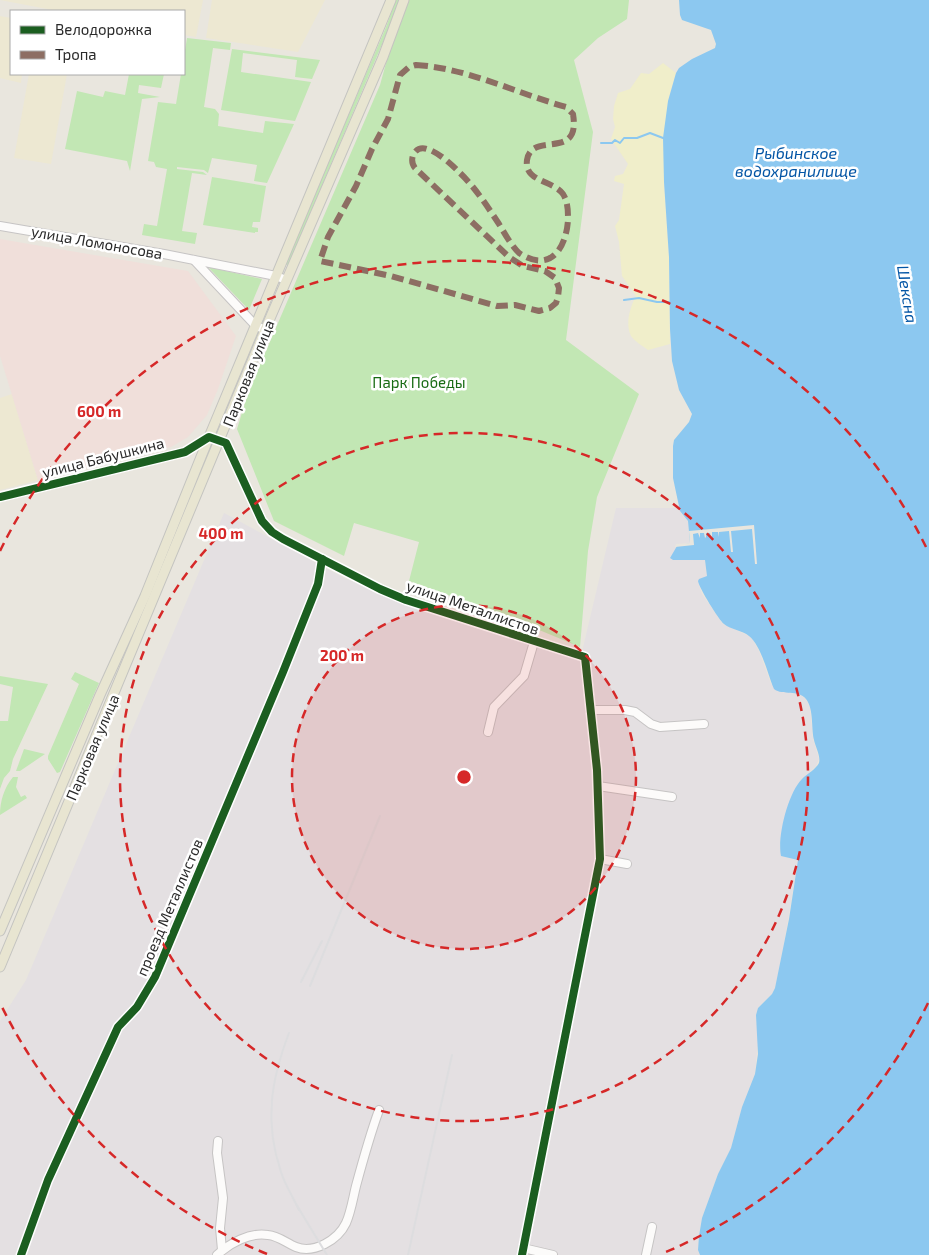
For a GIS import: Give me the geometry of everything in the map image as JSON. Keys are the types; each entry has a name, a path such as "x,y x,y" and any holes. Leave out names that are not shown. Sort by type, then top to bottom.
{"main road":[{"name":"Парковая улица","path":"0,931 100,695 149,588 255,325 392,0"},
{"name":"Парковая улица","path":"0,967 404,0"}],"street":[{"name":"улица Ломоносова","path":"0,226 194,260 276,276 286,280"},
{"path":"194,260 255,325 265,330"},
{"path":"209,437 220,440"},
{"name":"улица Бабушкина","path":"0,497 185,452 209,437"},
{"name":"улица Металлистов","path":"220,440 226,443 262,521 277,535 322,560 406,600 585,657 598,786 600,858 522,1251"},
{"name":"проезд Металлистов","path":"21,1255 48,1180 118,1026 137,1007 156,977 297,637 318,584 322,560"},
{"path":"488,732 494,707 524,676 534,642"},
{"path":"590,710 625,710 634,712 651,724 660,727 704,724"},
{"path":"598,786 672,797"},
{"path":"600,858 627,864"},
{"path":"219,1252 228,1245 249,1237 266,1234 278,1237 306,1250 336,1238 346,1223 369,1137 379,1110"},
{"path":"218,1141 217,1153 224,1198 219,1252"},
{"path":"646,1255 652,1228"},
{"path":"522,1251 553,1255"}],"shaded area":[{"path":"0,0 203,0 196,37 185,35 185,10 53,10"},
{"path":"212,0 325,0 298,52 206,38"},
{"path":"0,16 10,18 10,75 22,75 21,83 0,78"},
{"path":"29,75 67,75 51,164 14,158"},
{"path":"0,239 188,271 236,336 207,415 188,437 171,447 38,480 0,356"},
{"path":"12,394 38,480 0,490 0,398"},
{"path":"616,508 679,508 682,515 688,521 690,543 676,550 670,558 673,560 705,560 707,576 699,585 702,594 723,624 749,636 753,640 771,684 800,694 806,699 810,707 813,739 819,759 816,766 797,785 788,806 784,822 798,860 784,944 775,988 772,994 758,1008 756,1015 758,1039 755,1074 742,1107 731,1148 718,1174 702,1218 698,1250 700,1255 0,1255 0,1021 26,980 224,513 346,579 581,656"}],"green space":[{"path":"396,0 399,0 389,28 288,265 285,264 386,27"},
{"name":"Парк Победы","path":"409,0 629,0 627,19 598,38 574,60 593,132 566,340 639,394 597,497 588,551 580,647 501,614 409,581 419,542 354,523 344,556 274,521 237,429 248,393 380,85 388,56"},
{"path":"187,38 231,43 230,50 213,48 204,107 215,109 219,114 218,126 263,133 265,121 294,124 267,183 254,181 257,165 212,158 208,173 204,170 177,167 177,169 203,172 207,175 192,173 182,231 197,233 195,244 142,235 144,224 157,226 167,169 156,167 154,162 148,161 158,102 176,104 181,75 185,75"},
{"path":"232,49 320,60 312,79 295,77 297,60 243,53 241,72 311,82 295,121 221,110"},
{"path":"129,75 164,75 161,88 139,85 138,93 160,97 142,99 130,171 127,161 65,149 77,91 103,97 105,91 125,95"},
{"path":"212,177 266,186 260,222 253,222 252,227 258,228 258,232 203,225"},
{"path":"208,267 262,279 249,310"},
{"path":"75,672 99,683 60,772 57,773 48,756 79,684 71,679"},
{"path":"0,676 48,684 13,759 10,771 4,778 0,789 0,721 8,721 13,687 0,684"},
{"path":"24,749 45,754 20,771 16,771"},
{"path":"13,777 18,777 16,787 21,797 25,795 27,798 0,815 3,795"}],"sand":[{"path":"663,63 676,73 668,101 664,182 669,257 670,344 648,350 634,340 628,326 629,316 636,296 622,276 619,242 615,226 619,220 624,184 614,181 615,176 623,174 628,164 611,139 615,127 613,119 614,106 618,93 630,89 641,73 649,74"}],"water":[{"name":"Рыбинское водохранилище","path":"679,0 929,0 929,1255 700,1255 698,1250 702,1218 718,1174 731,1148 742,1107 755,1074 758,1054 756,1015 758,1008 772,994 775,988 789,919 798,860 781,856 782,827 792,794 802,779 819,763 819,754 813,735 809,703 799,694 774,689 761,653 753,640 746,634 724,624 705,597 698,581 707,576 705,560 673,560 670,558 677,546 690,543 688,521 680,511 673,478 673,446 674,440 689,422 692,414 679,390 672,361 663,138 668,101 676,73 679,68 692,59 715,48 716,44 711,30 682,20"}],"pier":[{"path":"754,525 757,564 755,564 752,529 731,531 733,552 731,552 729,531 719,532 718,537 718,532 712,532 712,537 710,533 706,533 705,538 704,533 700,533 700,538 698,533 693,534 694,545 675,547 676,544 690,543 689,531"}],"waterway":[{"path":"601,143 612,143 615,140 620,143 624,138 637,138 650,133 663,138"},
{"path":"624,300 639,298 657,302 670,302"}],"railway":[{"path":"310,986 380,816"},
{"path":"301,982 322,941"},
{"path":"289,1033 274,1084 271,1118 276,1154 281,1172 299,1210"},
{"path":"408,1255 452,1055"},
{"path":"296,1204 327,1255"}],"marked path":[{"path":"416,65 435,67 473,76 566,107 573,114 574,129 570,137 563,142 537,147 531,151 527,160 527,167 530,173 558,189 565,197 567,203 568,220 564,241 560,249 547,259 530,259 519,253 476,190 452,165 436,153 423,148 419,149 414,154 412,161 415,168 509,257 523,266 545,271 555,278 559,288 558,297 556,303 550,308 539,311 515,305 497,306 391,276 320,261 328,237 356,186 372,149 388,119 400,75 409,67 416,65"}],"cycle path":[{"path":"0,497 185,452 209,437 226,443 262,521 272,532 283,539 380,589 406,600 585,657 597,770 600,859 522,1255"},
{"path":"21,1255 48,1180 118,1027 137,1007 155,977 283,672 318,584 322,559"}],"water label":[{"name":"Шексна","path":"908,294"}]}
